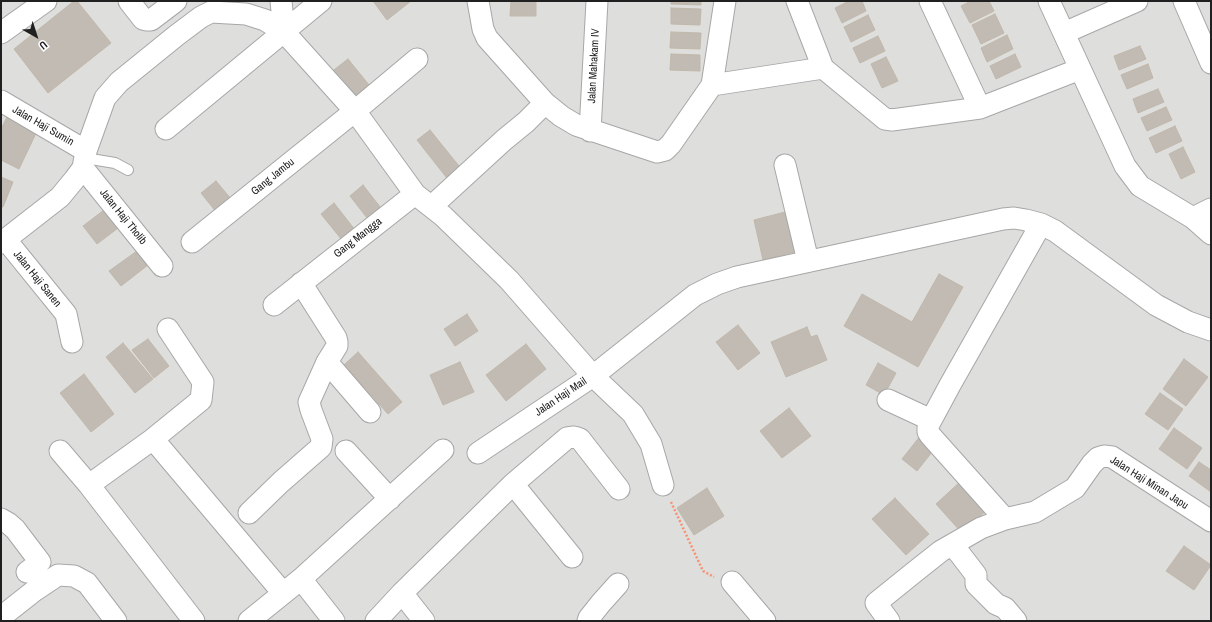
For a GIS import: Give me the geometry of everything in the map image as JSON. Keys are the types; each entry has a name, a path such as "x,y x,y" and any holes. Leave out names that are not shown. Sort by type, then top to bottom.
{"street":[{"path":"1,33 46,1"},
{"path":"128,1 144,19 151,20 176,1"},
{"path":"281,1 284,32"},
{"path":"166,129 321,1"},
{"path":"478,1 483,29 487,38 545,103 561,116 576,125 590,131 657,152 665,150 671,144 712,85 725,1"},
{"name":"Jalan Mahakam IV","path":"590,131 597,1"},
{"path":"797,1 823,68 885,119 892,120 980,108 1080,69"},
{"path":"930,1 980,108"},
{"path":"1049,1 1125,166 1140,186 1193,218 1211,234"},
{"path":"1064,34 1137,1"},
{"path":"1184,1 1211,63"},
{"path":"3,242 60,197 85,159 104,98 119,82 201,17 207,6 246,14 265,20 284,32 355,111 415,194 443,216 509,280 593,376 695,295 716,284 737,277 808,261 1002,219 1014,218 1041,224 1055,231 1156,305 1188,322 1211,330"},
{"name":"Gang Jambu","path":"192,242 355,111 417,59"},
{"path":"712,85 823,68"},
{"name":"Jalan Haji Sumin","path":"1,101 85,159"},
{"path":"432,206 504,140 526,122 545,103"},
{"name":"Jalan Haji Tholib","path":"85,159 162,266"},
{"path":"785,165 808,261"},
{"name":"Gang Mangga","path":"274,305 415,194"},
{"path":"1193,218 1211,208"},
{"path":"889,621 876,604 941,551 981,528 1005,519 930,435 928,428 950,385 1041,224"},
{"name":"Jalan Haji Sanen","path":"3,242 66,314 72,342"},
{"path":"249,513 281,482 321,447 322,439 310,410 309,402 327,362 337,346 336,338 301,283"},
{"path":"89,485 153,439 201,400 203,382 168,329"},
{"path":"327,362 370,412"},
{"name":"Jalan Haji Mail","path":"478,453 593,376 633,414 651,444 663,485"},
{"path":"888,400 931,420"},
{"path":"376,621 402,593 513,484 567,438 574,437 580,439 619,489"},
{"path":"153,439 283,593"},
{"path":"249,621 301,579 443,450"},
{"path":"60,451 89,485 194,621"},
{"path":"346,451 390,499"},
{"name":"Jalan Haji Minan Japu","path":"1005,519 1035,512 1075,488 1092,464 1098,458 1104,456 1112,457 1211,521"},
{"path":"513,484 572,557"},
{"path":"1,519 15,529 40,562 27,572"},
{"path":"953,545 976,575 976,584 996,604 1005,608 1016,621"},
{"path":"1,617 34,591 58,575 74,576 87,583 116,621"},
{"path":"301,579 334,621"},
{"path":"732,582 765,621"},
{"path":"594,612 618,584"},
{"path":"402,593 424,621"}],"lane":[{"path":"85,159 115,163 128,170"}],"path":[{"path":"663,485 703,571 718,580 732,582"}],"shaded area":[{"path":"1,1 1211,1 1211,621 1,621"}],"building":[{"path":"74,1 77,1 111,43 48,93 14,49"},
{"path":"373,1 411,1 387,20"},
{"path":"511,1 536,1 536,16 510,16"},
{"path":"671,1 701,1 701,5 671,4"},
{"path":"849,1 862,1 866,11 842,23 835,8"},
{"path":"971,1 989,1 994,11 970,23 961,6"},
{"path":"671,8 701,9 700,25 671,24"},
{"path":"995,14 1004,33 981,44 972,25"},
{"path":"868,15 875,30 851,42 844,27"},
{"path":"671,32 701,33 700,49 670,48"},
{"path":"1007,35 1013,49 987,62 981,48"},
{"path":"878,36 885,51 860,63 853,48"},
{"path":"1140,46 1146,59 1119,70 1114,56"},
{"path":"671,54 700,55 700,71 670,70"},
{"path":"1015,54 1021,67 996,79 990,66"},
{"path":"886,57 898,81 882,88 871,64"},
{"path":"348,59 369,85 351,99 330,73"},
{"path":"1148,64 1153,78 1127,89 1121,75"},
{"path":"1158,89 1164,102 1138,113 1133,99"},
{"path":"1166,107 1172,120 1147,131 1141,118"},
{"path":"8,115 38,129 19,169 1,160 1,129"},
{"path":"1175,126 1182,141 1156,153 1149,138"},
{"path":"430,130 463,171 450,182 417,140"},
{"path":"1183,147 1195,172 1181,179 1169,154"},
{"path":"1,177 13,182 3,207 1,207"},
{"path":"216,181 236,205 221,218 201,193"},
{"path":"363,185 384,212 371,223 350,196"},
{"path":"334,203 359,235 346,245 321,214"},
{"path":"108,207 122,225 97,244 83,226"},
{"path":"789,211 798,251 763,260 754,220"},
{"path":"137,251 148,265 121,286 109,271"},
{"path":"939,274 963,287 918,367 844,326 862,294 912,322"},
{"path":"467,314 478,331 455,346 444,329"},
{"path":"738,325 760,353 738,370 716,342"},
{"path":"807,327 811,337 817,335 827,360 786,377 771,342"},
{"path":"148,339 169,366 154,378 132,350"},
{"path":"123,343 153,379 135,393 106,357"},
{"path":"526,344 546,369 506,401 486,375"},
{"path":"358,352 402,402 388,414 344,365"},
{"path":"1184,359 1208,377 1186,406 1163,389"},
{"path":"460,362 474,392 443,405 430,375"},
{"path":"878,363 896,373 884,395 866,385"},
{"path":"84,374 114,414 91,432 60,393"},
{"path":"1160,393 1183,409 1168,430 1145,414"},
{"path":"789,408 811,436 782,458 760,431"},
{"path":"1174,428 1202,448 1187,469 1159,449"},
{"path":"921,435 936,447 917,471 902,459"},
{"path":"1199,462 1211,470 1211,492 1189,476"},
{"path":"961,481 988,509 962,533 936,504"},
{"path":"707,488 724,516 694,535 677,508"},
{"path":"895,498 929,534 906,555 872,519"},
{"path":"1184,546 1211,565 1194,590 1166,571"}]}
